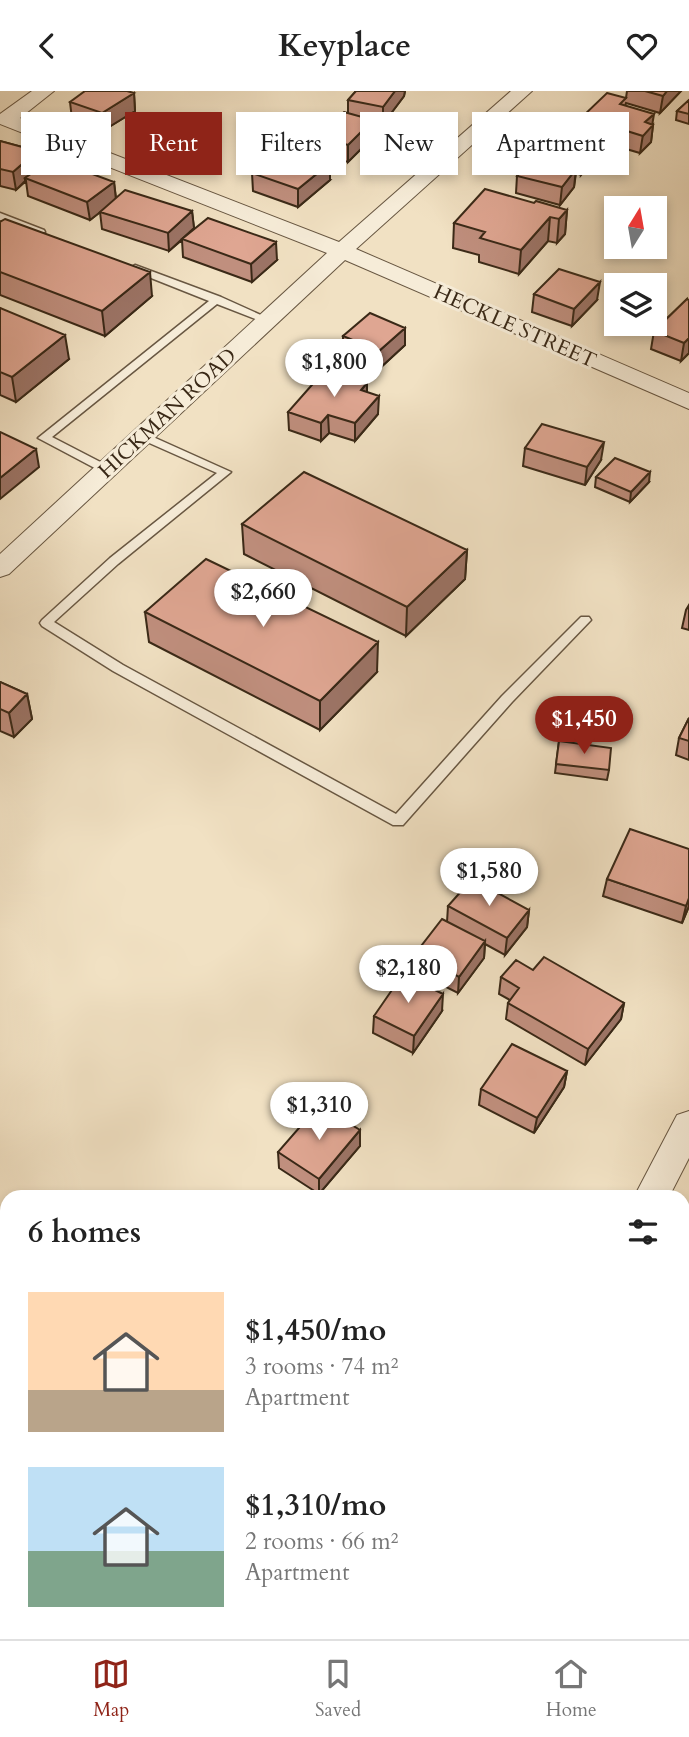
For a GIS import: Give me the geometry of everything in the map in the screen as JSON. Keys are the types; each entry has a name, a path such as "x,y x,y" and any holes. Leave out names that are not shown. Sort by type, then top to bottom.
{"street":[{"name":"HECKLE STREET","path":"44,91 6,119 342,250 689,402"},
{"name":"HICKMAN ROAD","path":"0,568 342,250 522,91"},
{"path":"655,1190 689,1125"}],"lane":[{"path":"0,216 51,236"},
{"path":"127,265 267,320"},
{"path":"106,470 44,438 217,299"},
{"path":"142,436 225,472 114,561 46,623 277,757 398,821 507,699 584,620"}],"building":[{"path":"85,91 134,93 104,112 70,102"},
{"path":"356,91 395,91 383,107 348,100"},
{"path":"645,91 667,91 663,96"},
{"path":"607,93 626,98 620,104 654,114 645,122 653,125 643,136 629,132 629,112 587,112"},
{"path":"689,100 689,114 677,111"},
{"path":"346,113 360,116 360,133 348,145"},
{"path":"0,141 21,147 21,165 13,172 0,169"},
{"path":"29,175 95,175 114,182 87,202 25,178"},
{"path":"258,175 315,175 298,189"},
{"path":"518,175 571,175 562,187"},
{"path":"485,189 567,210 559,219 550,217 521,250 480,238 485,232 454,223"},
{"path":"125,190 192,211 168,233 100,212"},
{"path":"208,218 276,242 251,264 182,239"},
{"path":"5,219 150,272 102,311 0,272 0,222"},
{"path":"559,269 600,282 574,309 534,294"},
{"path":"689,300 689,338 684,343 666,336 667,318"},
{"path":"0,308 65,335 12,377 0,372"},
{"path":"370,313 405,328 379,351 343,336"},
{"path":"326,369 367,383 361,390 379,396 355,423 328,415 321,423 288,412"},
{"path":"542,424 604,442 587,467 525,448"},
{"path":"0,432 36,449 0,478"},
{"path":"615,458 650,472 631,492 596,477"},
{"path":"304,472 467,550 407,607 242,524"},
{"path":"206,559 378,642 320,701 145,612"},
{"path":"0,682 27,694 9,713 0,709"},
{"path":"689,718 689,741 679,738"},
{"path":"559,741 611,748 609,770 556,764"},
{"path":"630,829 689,849 689,898 686,906 607,879"},
{"path":"472,879 529,910 507,938 448,906"},
{"path":"442,919 485,941 459,977 415,954"},
{"path":"544,957 624,1003 588,1049 508,1003 519,988 501,977 516,960 533,970"},
{"path":"403,974 443,994 414,1036 374,1016"},
{"path":"512,1044 567,1071 537,1118 481,1089"},
{"path":"319,1105 360,1130 319,1179 278,1152"}]}
